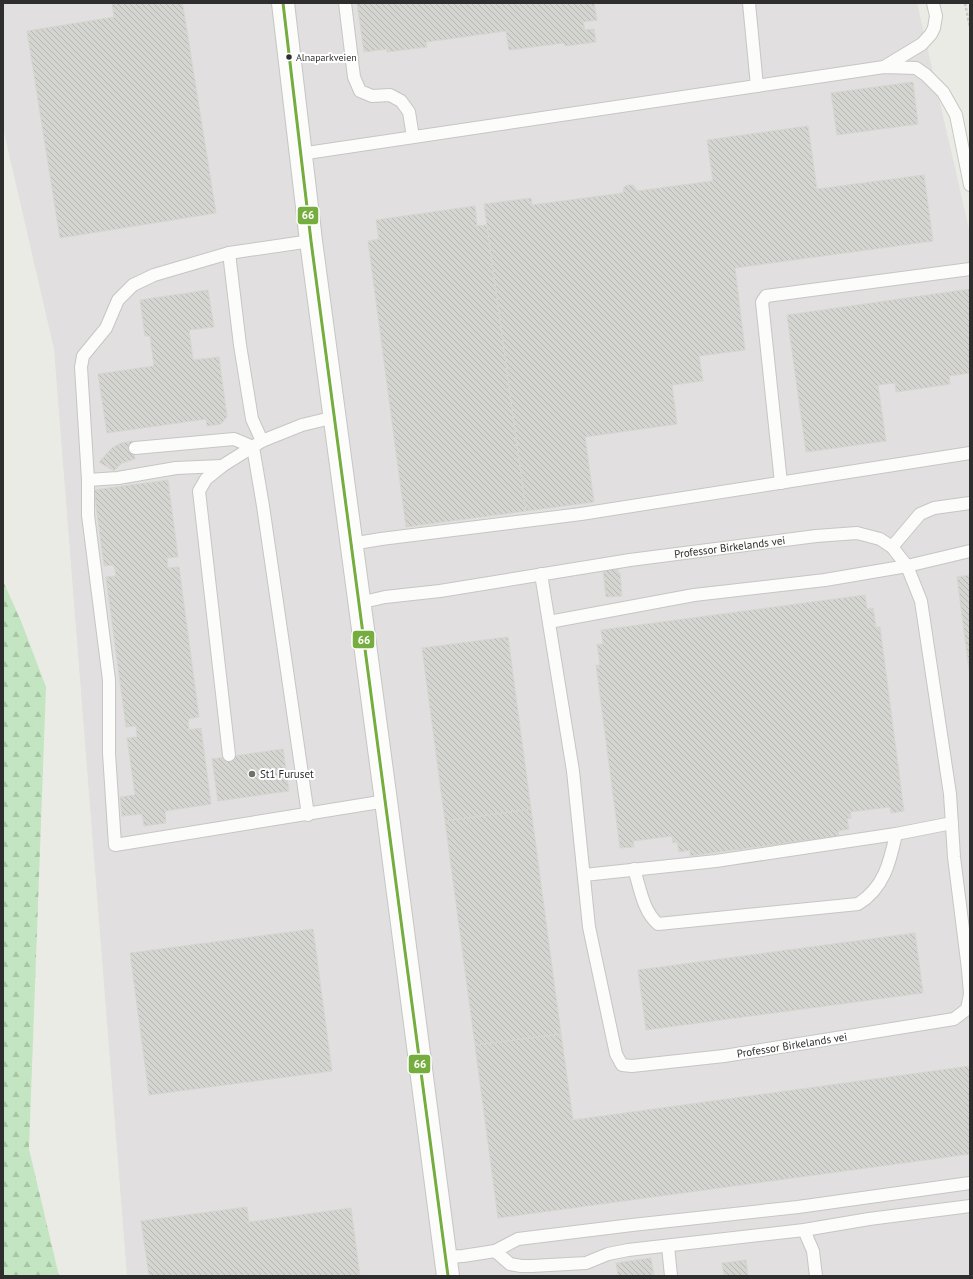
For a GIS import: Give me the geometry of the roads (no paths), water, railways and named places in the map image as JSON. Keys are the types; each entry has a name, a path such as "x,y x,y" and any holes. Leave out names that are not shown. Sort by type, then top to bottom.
{"main road":[{"path":"283,3 310,241 335,417 447,1266"}],"lane":[{"path":"345,3 354,77 360,91 372,96 390,95 401,100 409,112 413,137"},
{"path":"749,3 757,86"},
{"path":"884,67 922,44 931,34 934,28 936,16 933,3"},
{"path":"300,154 884,67 916,68 926,75 943,92 956,115 970,185"},
{"path":"310,241 229,253 154,275 133,285 118,300 106,328 83,356 81,367 88,480 88,515 109,680 109,753 115,845 308,815 386,801"},
{"path":"229,253 240,345 257,444 263,506 308,815"},
{"path":"781,483 762,302 766,296 970,269"},
{"path":"229,755 199,492 206,479 222,466 257,444 302,425 335,417"},
{"path":"135,448 234,439 257,444"},
{"path":"351,544 581,514 970,453"},
{"path":"88,480 118,478 176,468 222,466"},
{"path":"892,547 920,514 934,508 970,503"},
{"name":"Professor Birkelands vei","path":"359,603 385,597 440,591 541,574 630,560 816,536 857,533 880,539 892,547 907,566 921,601 950,794 954,857 970,994 966,1009 954,1019 724,1056 632,1066 622,1065 616,1054 589,927 573,771 541,574"},
{"path":"549,622 694,595 826,580 907,566 970,551"},
{"path":"584,875 716,861 896,834 952,823"},
{"path":"634,869 645,904 653,920 658,924 858,904 868,898 883,878 890,863 896,834"},
{"path":"447,1266 463,1256 495,1251 518,1239 798,1207 970,1184"},
{"path":"495,1251 510,1264 557,1270 586,1263 608,1254 628,1250 804,1230 869,1219 970,1206"},
{"path":"804,1230 812,1251 816,1276"},
{"path":"668,1246 672,1276"}],"place":[{"name":"Alnaparkveien","path":"289,57"},
{"name":"St1 Furuset","path":"252,774"}]}
